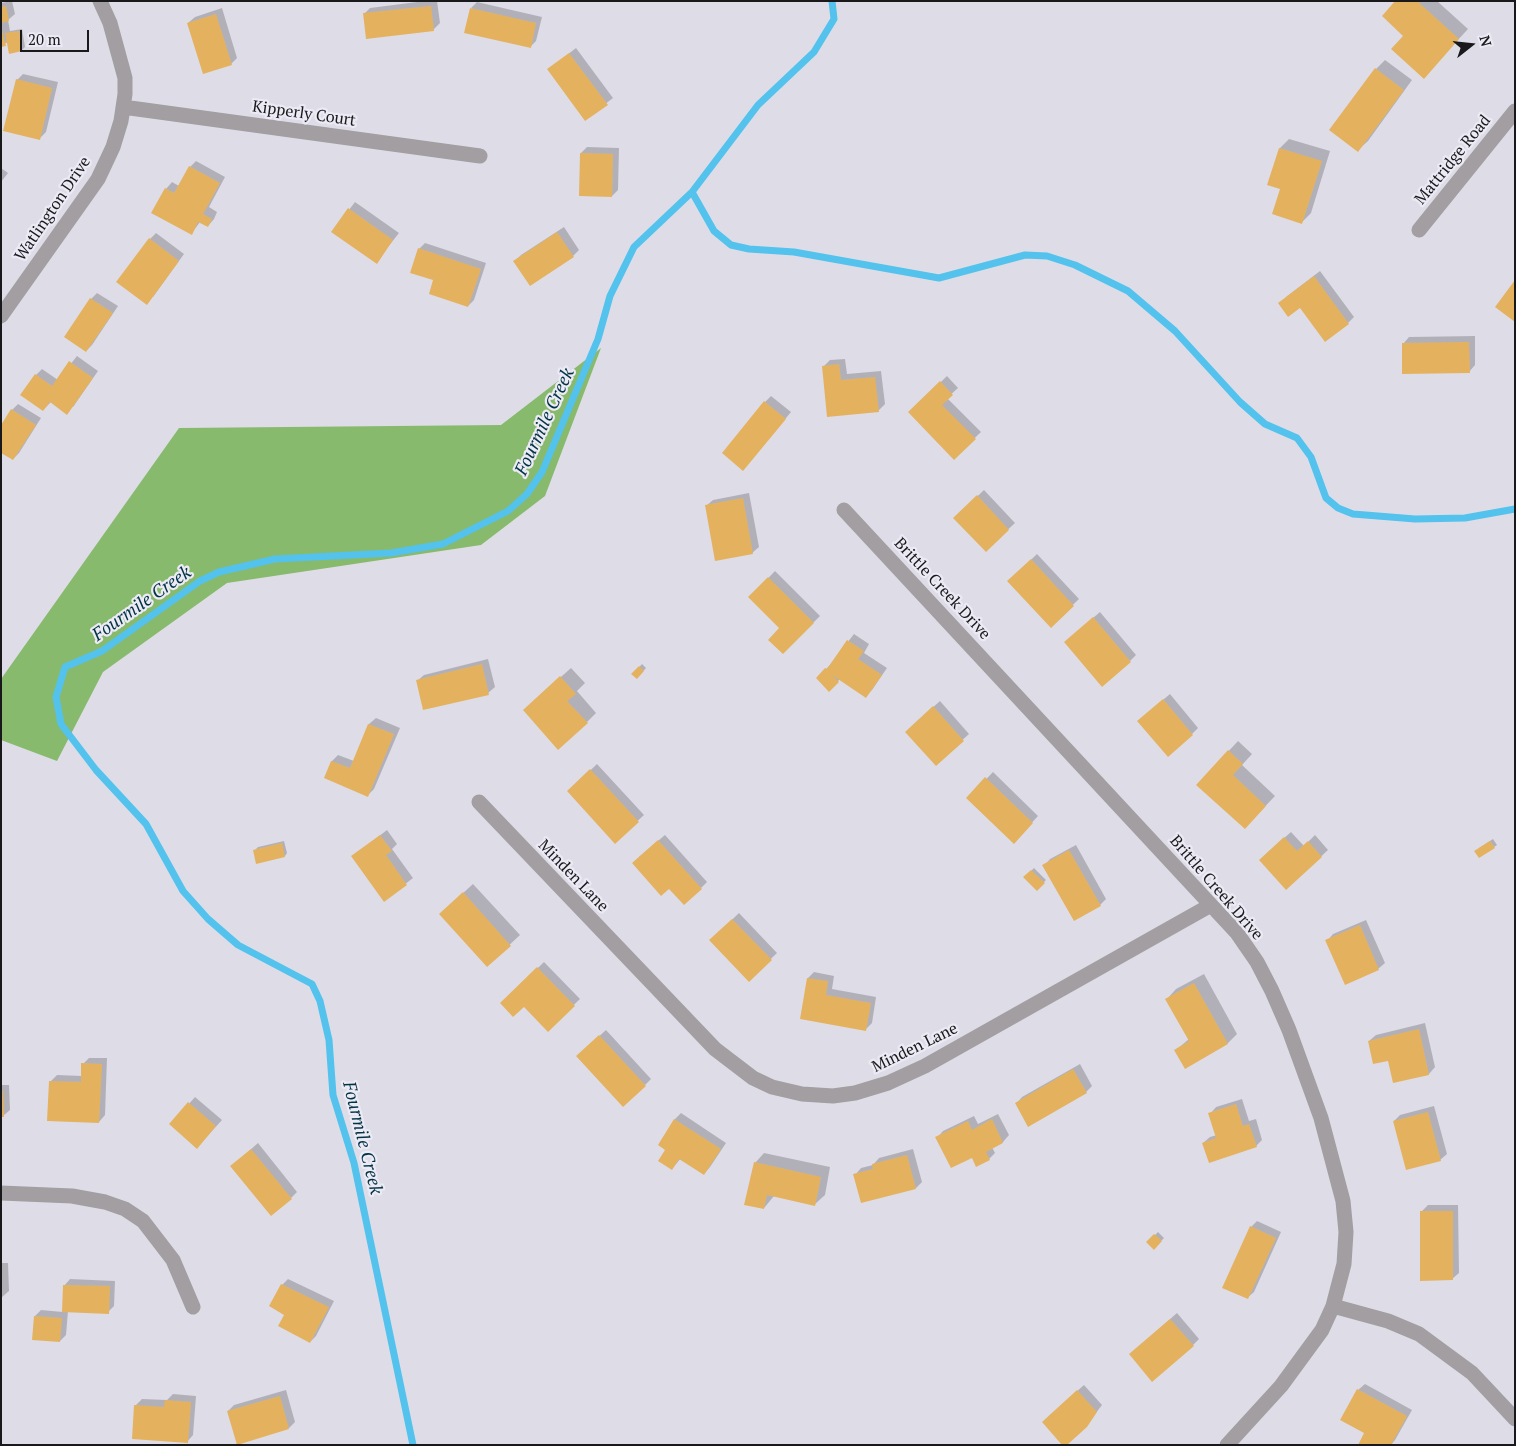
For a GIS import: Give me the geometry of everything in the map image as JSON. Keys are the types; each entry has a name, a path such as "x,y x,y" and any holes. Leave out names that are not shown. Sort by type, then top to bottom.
{"street":[{"name":"Watlington Drive","path":"1,316 98,178 113,147 121,121 125,78 112,31 100,1"},
{"name":"Kipperly Court","path":"123,108 480,156"},
{"name":"Mattridge Road","path":"1419,230 1515,111"},
{"name":"Brittle Creek Drive","path":"844,510 1237,933 1257,962 1289,1030 1321,1118 1343,1202 1346,1232 1344,1264 1333,1306 1322,1330 1281,1386 1227,1445"},
{"name":"Minden Lane","path":"479,802 715,1049 753,1078 772,1087 802,1094 833,1096 855,1093 888,1083 925,1066 1211,905"},
{"path":"1,1194 72,1196 104,1202 126,1209 143,1221 173,1260 193,1307"},
{"path":"1333,1306 1388,1321 1419,1334 1472,1373 1515,1419"}],"green space":[{"path":"601,348 545,496 481,545 227,583 103,672 57,761 1,740 1,679 179,428 501,425"}],"building":[{"path":"1395,1 1417,1 1459,39 1424,79 1391,49 1403,36 1382,16"},
{"path":"6,6 9,21 1,23 1,7"},
{"path":"431,6 434,31 366,39 363,13"},
{"path":"470,8 536,23 531,48 464,33"},
{"path":"216,14 232,65 203,74 187,23"},
{"path":"1,26 6,46 1,47"},
{"path":"19,31 22,51 9,54 5,33"},
{"path":"569,53 608,105 585,121 547,69"},
{"path":"1375,68 1404,90 1358,152 1329,130"},
{"path":"16,79 52,88 40,140 3,131"},
{"path":"1279,148 1322,161 1302,224 1272,214 1280,189 1267,185"},
{"path":"580,153 613,154 612,197 579,196"},
{"path":"189,166 220,183 203,214 212,219 208,227 198,222 192,235 151,213 165,188 174,193"},
{"path":"348,208 393,240 377,264 331,232"},
{"path":"557,232 574,257 530,286 513,261"},
{"path":"149,238 179,261 147,305 116,282"},
{"path":"418,248 481,269 468,307 429,294 433,280 410,273"},
{"path":"1314,276 1349,324 1325,342 1300,308 1288,317 1278,303"},
{"path":"1515,280 1515,322 1495,307"},
{"path":"90,298 113,313 86,352 64,337"},
{"path":"1469,342 1470,373 1402,374 1402,343"},
{"path":"69,361 93,378 67,415 50,402 43,411 20,395 35,374 52,386"},
{"path":"839,364 841,380 875,377 879,412 827,417 822,366"},
{"path":"940,381 953,395 942,405 976,439 954,460 908,412"},
{"path":"764,401 786,419 743,471 722,453"},
{"path":"11,409 36,425 13,460 1,453 1,425"},
{"path":"977,495 1009,530 986,552 953,518"},
{"path":"743,498 753,554 715,561 705,505"},
{"path":"1031,559 1074,606 1051,628 1007,581"},
{"path":"768,577 814,623 783,654 768,640 779,628 748,597"},
{"path":"1093,617 1131,662 1102,687 1064,642"},
{"path":"847,640 864,651 858,659 882,675 866,698 832,675 839,682 829,692 816,678 825,668 827,669"},
{"path":"482,664 489,695 423,710 416,680"},
{"path":"639,666 644,671 637,679 631,674"},
{"path":"560,676 576,694 567,701 588,723 558,750 523,710"},
{"path":"1163,699 1193,735 1168,757 1137,721"},
{"path":"933,706 964,741 936,766 905,732"},
{"path":"368,724 394,734 368,797 324,778 331,761 350,768"},
{"path":"1228,750 1243,764 1233,775 1266,806 1245,829 1196,785"},
{"path":"590,769 639,822 615,844 567,791"},
{"path":"985,777 1033,823 1014,844 966,798"},
{"path":"380,835 392,851 386,855 407,885 384,902 351,856"},
{"path":"1284,837 1297,851 1308,841 1322,857 1286,890 1259,860"},
{"path":"658,840 702,889 684,905 669,889 661,896 632,863"},
{"path":"1490,841 1495,848 1479,858 1474,851"},
{"path":"282,843 285,857 256,864 253,850"},
{"path":"1069,850 1101,906 1074,921 1042,865"},
{"path":"1031,870 1045,883 1037,891 1023,877"},
{"path":"463,892 511,946 487,967 439,914"},
{"path":"732,919 772,960 749,982 709,940"},
{"path":"1360,925 1379,970 1345,985 1325,940"},
{"path":"537,967 575,1006 548,1032 524,1007 513,1017 500,1003"},
{"path":"807,978 828,981 826,995 871,1003 866,1031 800,1019"},
{"path":"1194,983 1228,1044 1185,1069 1174,1050 1189,1041 1165,999"},
{"path":"1419,1029 1429,1075 1393,1083 1388,1061 1373,1064 1368,1041"},
{"path":"599,1035 646,1086 623,1107 576,1056"},
{"path":"81,1063 102,1064 99,1123 47,1121 49,1081 81,1082"},
{"path":"1073,1069 1087,1093 1028,1127 1015,1103"},
{"path":"1,1091 3,1091 4,1117 1,1117"},
{"path":"188,1102 216,1126 197,1149 169,1124"},
{"path":"1236,1104 1243,1126 1249,1124 1257,1147 1209,1163 1202,1143 1216,1138 1208,1113"},
{"path":"1428,1112 1441,1161 1406,1170 1393,1121"},
{"path":"674,1119 721,1149 704,1175 679,1159 672,1170 658,1161 665,1150 658,1145"},
{"path":"992,1119 1003,1143 986,1152 990,1160 976,1167 972,1158 951,1168 935,1137 968,1121 972,1130"},
{"path":"251,1149 292,1199 271,1216 230,1166"},
{"path":"907,1155 916,1189 861,1203 853,1174 873,1169 872,1164"},
{"path":"754,1162 821,1177 815,1206 767,1195 764,1209 744,1205"},
{"path":"1420,1211 1453,1211 1453,1280 1420,1281"},
{"path":"1250,1226 1276,1238 1248,1299 1222,1288"},
{"path":"1154,1234 1162,1241 1154,1250 1146,1242"},
{"path":"281,1284 329,1307 310,1343 278,1326 284,1315 269,1306"},
{"path":"63,1285 110,1286 109,1314 62,1312"},
{"path":"34,1316 62,1318 60,1342 32,1340"},
{"path":"1170,1319 1194,1346 1152,1382 1129,1354"},
{"path":"1357,1389 1407,1416 1391,1445 1380,1443 1379,1445 1358,1445 1364,1433 1340,1420"},
{"path":"1077,1390 1097,1412 1087,1427 1067,1445 1062,1445 1042,1422"},
{"path":"280,1396 289,1429 237,1445 227,1411"},
{"path":"165,1400 191,1402 188,1443 132,1439 134,1405 164,1407"}],"waterway":[{"name":"Fourmile Creek","path":"413,1445 354,1163 333,1095 329,1040 320,1001 312,984 238,945 208,919 183,891 146,824 96,770 61,724 56,697 65,667 102,651 200,581 219,572 275,559 391,553 443,544 508,511 527,494 542,472 598,339 610,296 634,247 692,192 758,105 814,52 834,19 832,1"},
{"path":"692,192 714,231 731,245 749,249 794,252 939,278 1025,255 1047,256 1075,265 1128,291 1175,331 1240,402 1265,424 1297,438 1311,457 1326,498 1338,508 1353,514 1415,519 1465,518 1515,509"}]}
